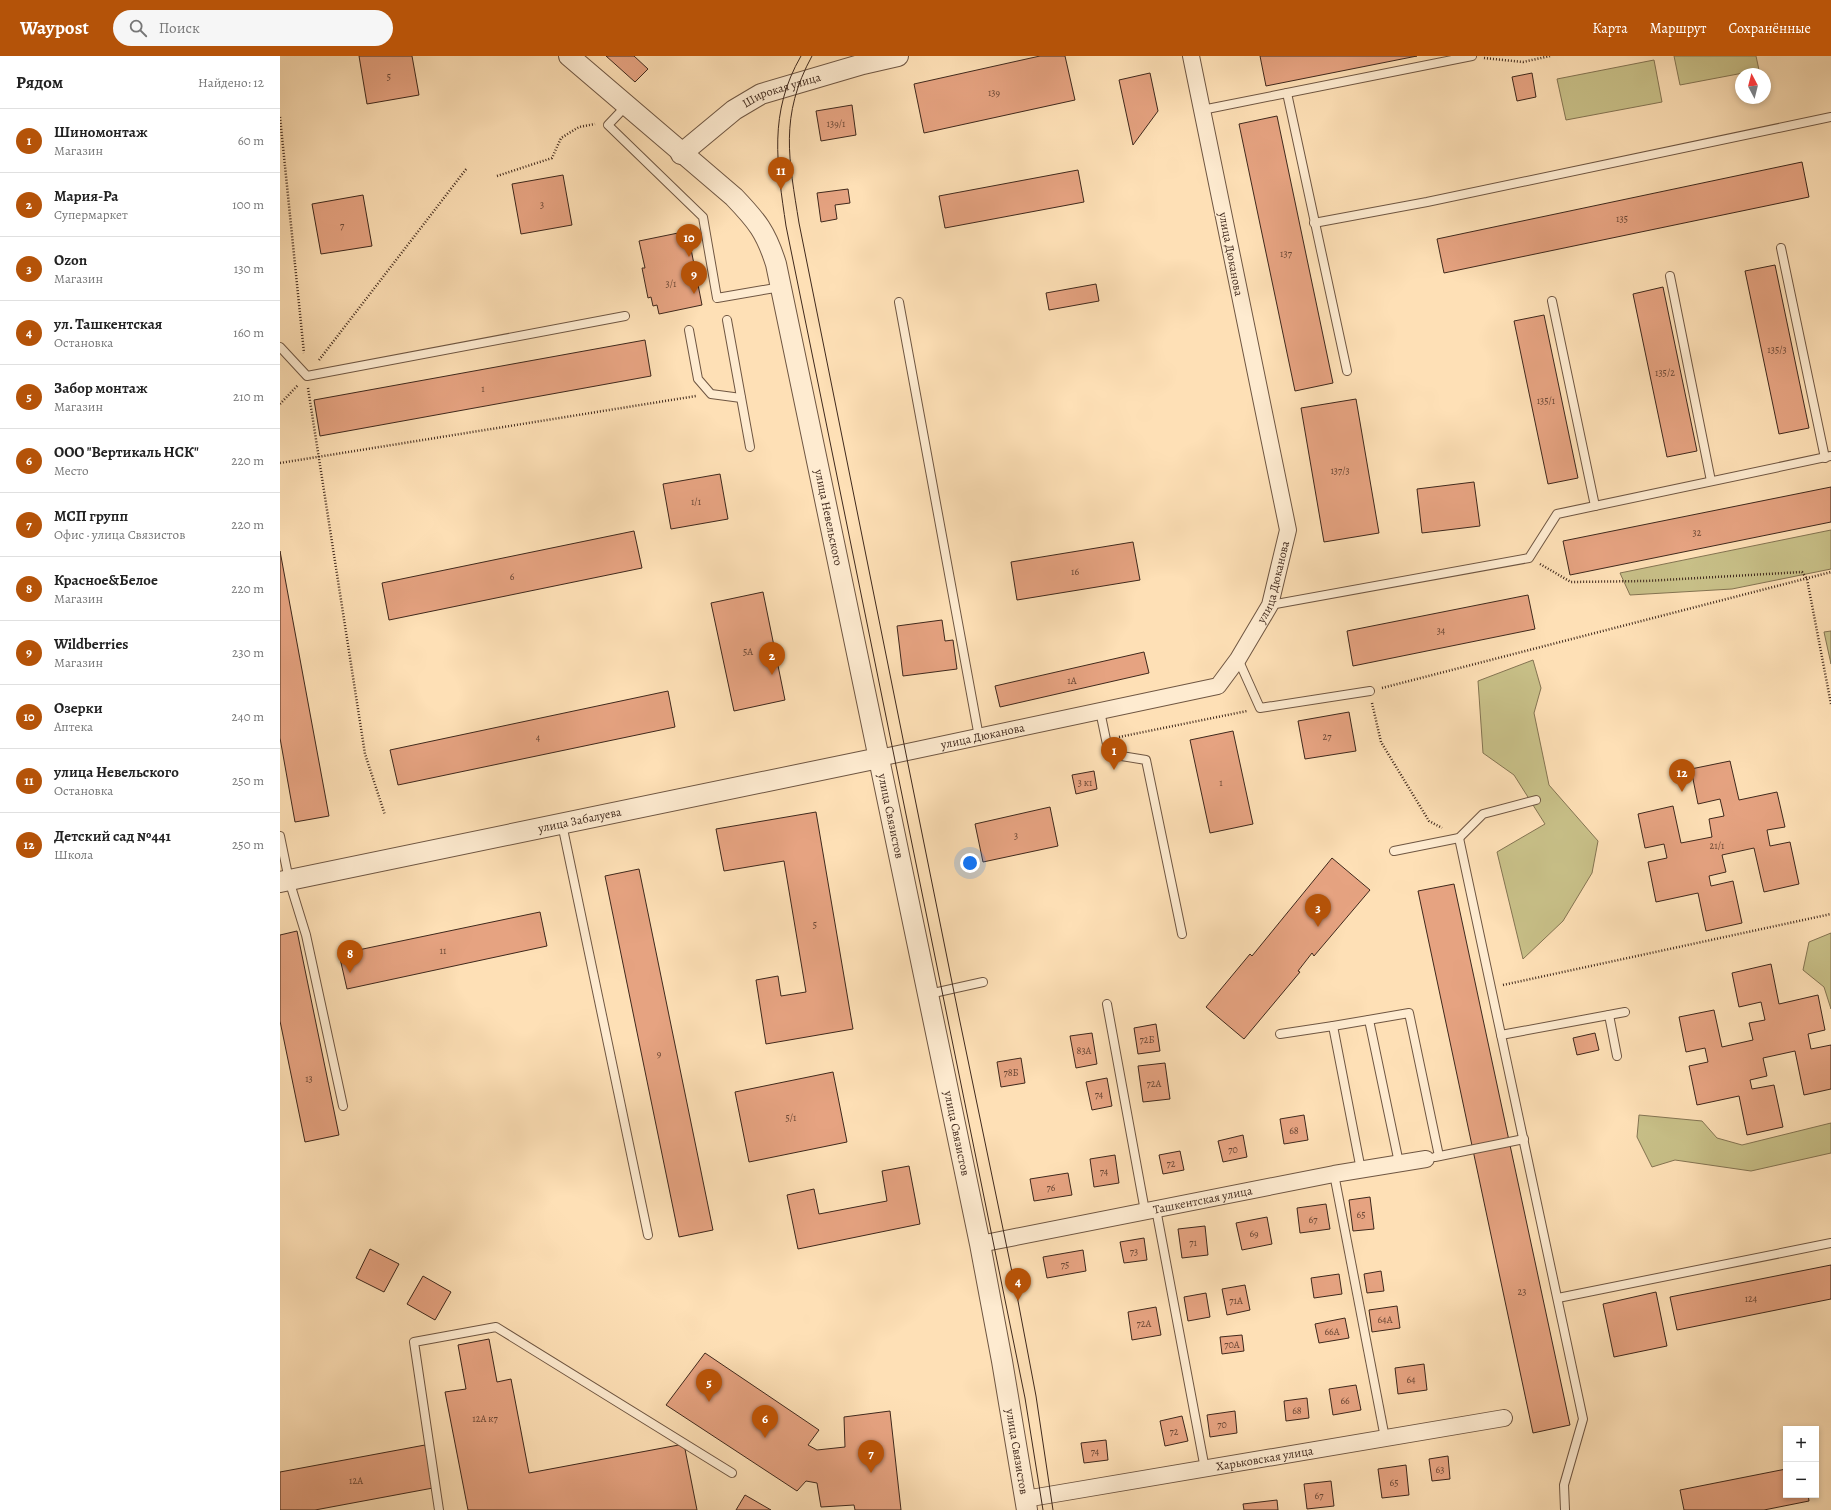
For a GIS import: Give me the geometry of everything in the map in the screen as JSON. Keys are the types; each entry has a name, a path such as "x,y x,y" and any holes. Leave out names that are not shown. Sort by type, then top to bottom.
{"street":[{"name":"улица Невельского","path":"569,56 681,154 734,197 756,220 769,241 781,287 879,758"},
{"name":"Широкая улица","path":"681,154 734,110 760,94 863,64 898,56"},
{"name":"улица Дюканова","path":"879,758 1218,686 1238,659 1270,606 1288,530 1191,56"},
{"name":"улица Забалуева","path":"284,881 879,758"},
{"name":"улица Связистов","path":"879,758 980,1244 1026,1504"},
{"name":"Ташкентская улица","path":"980,1244 1334,1174 1432,1158"},
{"name":"Харьковская улица","path":"1026,1504 1205,1469 1504,1418"}],"lane":[{"path":"1202,110 1472,56"},
{"path":"1286,92 1347,371"},
{"path":"626,106 608,124 703,217 717,298 781,287"},
{"path":"1314,223 1442,198 1831,117"},
{"path":"1270,606 1529,558 1557,514 1828,457 1781,248"},
{"path":"1670,276 1711,481"},
{"path":"1552,301 1595,506"},
{"path":"899,302 979,737"},
{"path":"280,347 306,376 625,316"},
{"path":"727,320 750,447"},
{"path":"689,330 698,379 711,394 741,398"},
{"path":"1238,659 1260,708 1370,691"},
{"path":"1100,712 1109,754 1146,760 1182,934"},
{"path":"1394,851 1460,838 1483,814 1536,800"},
{"path":"562,824 648,1235"},
{"path":"280,836 284,881 306,935 343,1106"},
{"path":"1460,838 1583,1419 1564,1485 1565,1510"},
{"path":"928,994 983,982"},
{"path":"1107,1004 1205,1469"},
{"path":"1501,1035 1625,1012"},
{"path":"1280,1034 1409,1013 1432,1158 1524,1139"},
{"path":"1610,1015 1617,1056"},
{"path":"1369,1020 1399,1163"},
{"path":"1333,1026 1361,1170"},
{"path":"1334,1174 1385,1438"},
{"path":"1558,1298 1831,1243"},
{"path":"439,1510 414,1342 496,1327 732,1473"}],"path":[{"path":"1472,56 1523,62 1550,56"},
{"path":"280,117 306,376 318,458 365,754 385,815"},
{"path":"497,176 552,158 561,138 579,127 595,124 608,124"},
{"path":"280,404 306,376 467,168"},
{"path":"280,463 711,394"},
{"path":"1529,558 1571,582 1646,582 1802,572 1807,579 1831,704"},
{"path":"1460,838 1429,821 1382,742 1370,691 1831,572"},
{"path":"1106,740 1260,708"},
{"path":"1491,987 1831,914"}],"shaded area":[{"path":"1674,56 1756,56 1759,68 1735,68 1735,75 1680,85"},
{"path":"1654,60 1662,102 1566,120 1557,79"},
{"path":"1831,530 1831,569 1732,589 1630,595 1620,573"},
{"path":"1831,631 1831,664 1824,632"},
{"path":"1533,660 1541,688 1534,713 1549,785 1598,841 1592,873 1563,921 1523,959 1497,852 1545,824 1514,775 1483,753 1478,681"},
{"path":"1831,933 1831,1009 1824,987 1803,970 1809,942"},
{"path":"1639,1115 1702,1121 1717,1138 1742,1145 1831,1123 1831,1153 1751,1171 1675,1160 1652,1167 1637,1137"}],"building":[{"path":"359,56 412,56 419,95 367,104"},
{"path":"606,56 634,56 648,69 635,82"},
{"path":"1040,56 1065,56 1075,100 924,133 914,84"},
{"path":"1260,56 1417,56 1266,86"},
{"path":"1150,73 1158,111 1133,145 1119,80"},
{"path":"1532,73 1536,97 1517,101 1512,77"},
{"path":"852,105 856,135 821,141 816,111"},
{"path":"1277,116 1333,383 1295,391 1239,124"},
{"path":"1802,162 1809,197 1444,273 1437,239"},
{"path":"1078,170 1084,202 945,228 939,196"},
{"path":"563,175 572,225 521,234 512,184"},
{"path":"848,189 850,203 835,205 837,219 821,222 817,193"},
{"path":"363,195 372,246 321,254 312,204"},
{"path":"683,232 687,250 691,249 702,305 659,314 657,305 653,306 651,297 648,298 642,268 645,268 639,241"},
{"path":"1775,265 1809,428 1779,434 1745,271"},
{"path":"1096,284 1099,301 1049,310 1046,293"},
{"path":"1663,287 1697,451 1667,457 1633,294"},
{"path":"1544,315 1578,478 1548,484 1514,321"},
{"path":"645,340 651,376 320,436 314,400"},
{"path":"1356,399 1379,533 1324,542 1301,408"},
{"path":"720,474 728,519 671,529 663,484"},
{"path":"1474,482 1480,526 1422,533 1417,489"},
{"path":"1831,487 1831,522 1570,575 1563,541"},
{"path":"634,531 642,568 389,620 382,583"},
{"path":"1133,542 1140,580 1017,600 1011,562"},
{"path":"280,551 329,816 295,822 280,738"},
{"path":"763,592 785,700 734,711 711,603"},
{"path":"1528,595 1535,629 1353,666 1347,631"},
{"path":"942,620 945,641 953,640 957,669 903,676 897,626"},
{"path":"1144,652 1149,673 1000,707 995,686"},
{"path":"668,691 675,727 398,785 390,750"},
{"path":"1349,712 1356,751 1305,759 1298,721"},
{"path":"1233,731 1253,824 1210,833 1190,740"},
{"path":"1730,761 1739,800 1777,792 1785,827 1767,830 1770,846 1790,842 1799,884 1764,892 1754,848 1722,855 1726,872 1709,876 1711,886 1733,881 1742,923 1706,931 1698,893 1656,902 1648,862 1667,858 1664,844 1645,848 1638,814 1673,806 1681,843 1712,837 1709,819 1724,816 1720,799 1698,804 1691,769"},
{"path":"1094,771 1097,789 1076,794 1072,775"},
{"path":"1050,807 1058,846 983,862 975,824"},
{"path":"816,812 853,1029 766,1044 756,980 778,976 781,996 806,992 784,861 724,871 716,829"},
{"path":"1332,858 1370,890 1314,956 1312,953 1298,971 1300,972 1244,1039 1206,1007 1250,954 1252,956"},
{"path":"639,869 713,1230 679,1237 605,876"},
{"path":"1454,884 1570,1425 1533,1433 1418,891"},
{"path":"540,912 547,946 347,989 339,954"},
{"path":"297,931 339,1135 305,1142 280,1021 280,935"},
{"path":"1771,964 1779,1004 1818,995 1825,1030 1808,1034 1811,1049 1831,1045 1831,1089 1804,1095 1795,1051 1763,1058 1767,1076 1750,1080 1752,1089 1774,1085 1783,1127 1747,1135 1739,1096 1697,1105 1689,1066 1708,1062 1705,1048 1686,1052 1679,1017 1714,1010 1722,1047 1753,1040 1749,1023 1765,1020 1761,1002 1739,1007 1732,973"},
{"path":"1156,1024 1160,1051 1138,1054 1134,1028"},
{"path":"1092,1033 1097,1064 1076,1068 1070,1036"},
{"path":"1595,1033 1599,1050 1577,1055 1573,1038"},
{"path":"1021,1058 1025,1083 1001,1087 997,1062"},
{"path":"1165,1063 1170,1099 1143,1102 1138,1066"},
{"path":"833,1072 847,1142 749,1162 735,1092"},
{"path":"1107,1078 1112,1106 1092,1110 1086,1082"},
{"path":"1304,1115 1308,1140 1284,1144 1280,1119"},
{"path":"1243,1135 1247,1157 1223,1162 1218,1141"},
{"path":"1180,1151 1184,1170 1163,1174 1159,1155"},
{"path":"1115,1155 1119,1183 1094,1187 1090,1159"},
{"path":"909,1166 920,1224 798,1249 787,1195 814,1189 819,1214 887,1201 882,1171"},
{"path":"1068,1173 1072,1195 1034,1201 1030,1179"},
{"path":"1370,1197 1374,1229 1353,1231 1349,1200"},
{"path":"1326,1204 1330,1229 1300,1233 1297,1208"},
{"path":"1267,1217 1272,1244 1242,1250 1236,1223"},
{"path":"1205,1226 1208,1255 1182,1258 1178,1229"},
{"path":"1144,1238 1147,1260 1124,1263 1120,1242"},
{"path":"370,1249 399,1264 384,1292 356,1278"},
{"path":"1083,1250 1086,1271 1047,1278 1043,1257"},
{"path":"1831,1265 1831,1299 1677,1330 1670,1297"},
{"path":"1381,1271 1384,1291 1367,1293 1364,1274"},
{"path":"1339,1274 1342,1294 1314,1298 1311,1278"},
{"path":"423,1276 451,1292 435,1320 407,1304"},
{"path":"1245,1285 1250,1310 1227,1315 1222,1289"},
{"path":"1656,1292 1667,1346 1614,1357 1603,1304"},
{"path":"1206,1293 1210,1317 1188,1321 1184,1297"},
{"path":"1397,1306 1400,1328 1372,1332 1369,1310"},
{"path":"1156,1307 1161,1335 1132,1340 1128,1312"},
{"path":"1345,1318 1349,1338 1319,1343 1315,1324"},
{"path":"1242,1335 1244,1351 1222,1354 1220,1337"},
{"path":"489,1339 497,1382 511,1379 529,1473 684,1444 697,1510 468,1510 445,1392 466,1389 458,1345"},
{"path":"705,1353 819,1430 808,1445 817,1450 845,1447 844,1417 890,1411 901,1510 855,1510 854,1505 821,1507 817,1483 806,1481 797,1491 666,1405"},
{"path":"1424,1364 1427,1390 1398,1394 1395,1368"},
{"path":"1356,1385 1361,1410 1333,1415 1329,1389"},
{"path":"1307,1398 1309,1418 1286,1421 1284,1401"},
{"path":"1235,1411 1237,1433 1210,1437 1207,1415"},
{"path":"1182,1416 1188,1441 1165,1446 1160,1421"},
{"path":"1106,1440 1108,1460 1084,1463 1081,1443"},
{"path":"425,1445 433,1488 315,1510 280,1510 280,1472"},
{"path":"1448,1456 1450,1479 1432,1481 1429,1459"},
{"path":"1406,1465 1409,1495 1382,1498 1378,1469"},
{"path":"1783,1470 1783,1498 1808,1498 1809,1501 1764,1510 1684,1510 1680,1490"},
{"path":"1331,1481 1334,1506 1307,1509 1304,1484"},
{"path":"745,1495 771,1510 736,1510"},
{"path":"1277,1500 1278,1510 1244,1510 1243,1504"}],"tram line":[{"path":"801,56 783,98 779,118 778,160 786,226 1025,1398 1043,1510"},
{"path":"812,56 802,78 795,99 789,138 792,179 799,223 959,1017 1018,1301 1036,1396 1053,1510"}],"place":[{"name":"улица Невельского","path":"781,190"},
{"name":"Озерки","path":"689,257"},
{"name":"Wildberries","path":"694,294"},
{"name":"Мария-Ра","path":"772,675"},
{"name":"Шиномонтаж","path":"1114,770"},
{"name":"Детский сад №441","path":"1682,792"},
{"name":"Ozon","path":"1318,927"},
{"name":"Красное&Белое","path":"350,973"},
{"name":"ул. Ташкентская","path":"1018,1301"},
{"name":"Забор монтаж","path":"709,1402"},
{"name":"ООО \"Вертикаль НСК\"","path":"765,1438"},
{"name":"МСП групп","path":"871,1473"}]}
